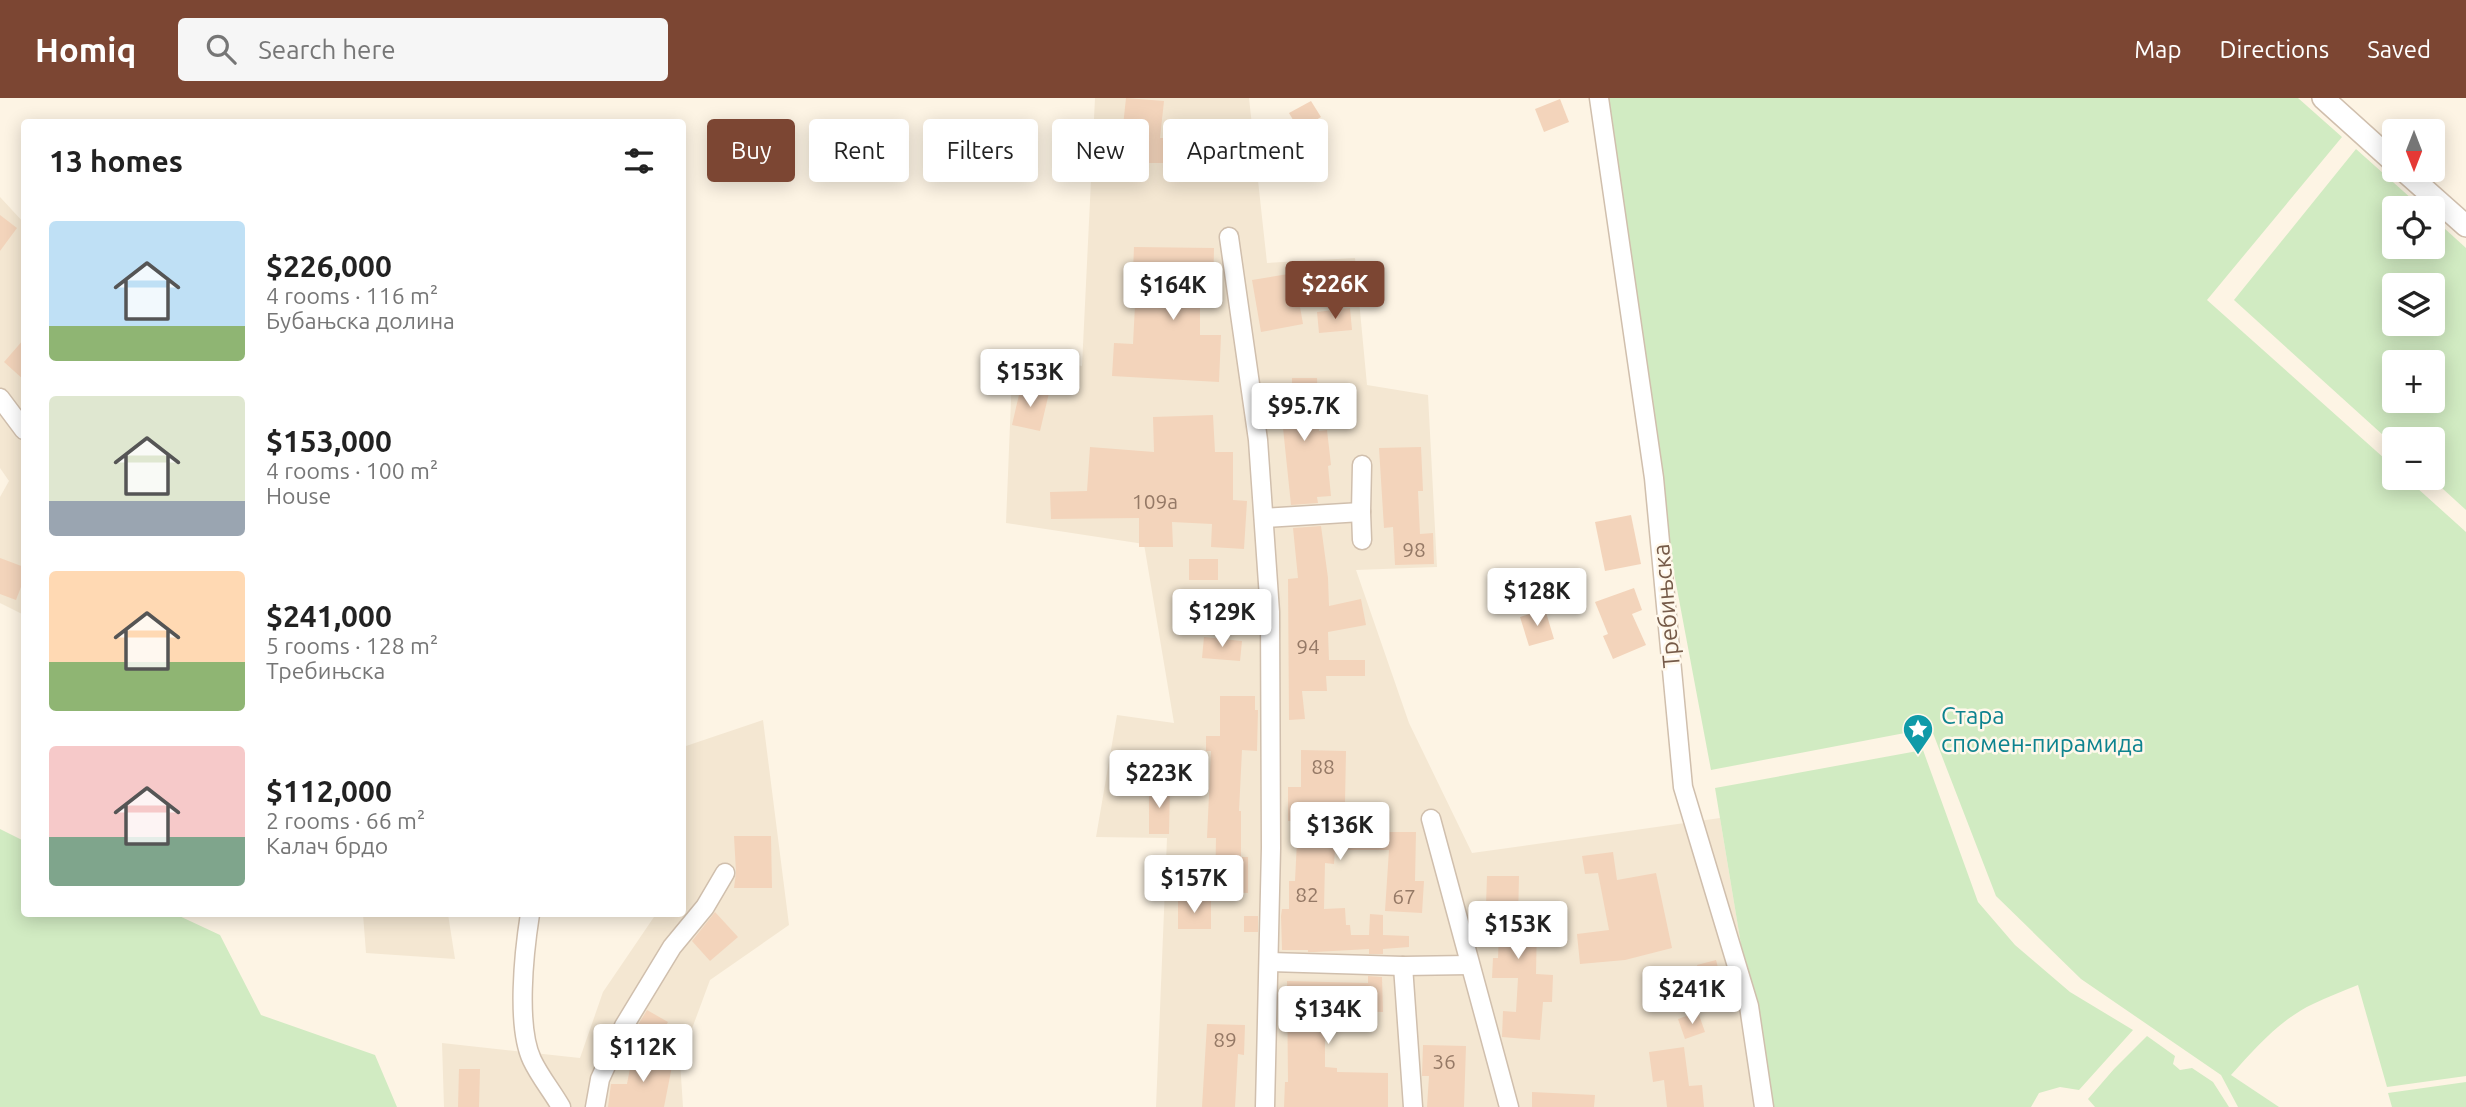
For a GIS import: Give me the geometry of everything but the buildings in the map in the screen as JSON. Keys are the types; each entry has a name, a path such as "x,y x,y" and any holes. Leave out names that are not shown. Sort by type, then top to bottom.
{"street":[{"name":"Требињска","path":"1599,98 1654,478 1683,787 1749,1006 1764,1107"},
{"path":"2323,98 2382,151"},
{"path":"2416,182 2466,226"},
{"path":"1229,237 1252,394 1270,612 1269,962 1265,1107"},
{"path":"0,398 21,426"},
{"path":"1362,465 1362,540"},
{"path":"1264,519 1361,512"},
{"path":"1431,819 1509,1107"},
{"path":"595,1107 600,1079 624,1026 672,947 705,907 725,873"},
{"path":"530,917 524,974 524,1028 531,1059 561,1107"},
{"path":"1269,962 1469,965"},
{"path":"1403,966 1413,1107"}],"shaded area":[{"path":"1095,98 1249,98 1251,119 1163,119 1163,182 1258,182 1267,263 1355,258 1367,385 1428,395 1437,567 1356,570 1409,723 1472,853 1720,818 1768,1107 1156,1107 1167,838 1096,837 1117,715 1174,723 1144,544 1006,523 1013,351 1082,366 1091,182 1149,182 1149,119 1094,119"},
{"path":"0,197 21,220 21,614 0,603 0,497 9,481 0,468"},
{"path":"763,720 789,925 710,980 680,1061 683,1107 444,1107 442,1043 580,1058 603,992 654,917 686,917 686,746"},
{"path":"363,917 448,917 455,959 366,953"}],"green space":[{"path":"1609,98 2298,98 2342,137 2207,300 2382,456 2382,490 2419,490 2466,532 2466,1076 2387,1087 2358,985 2318,1001 2289,1018 2231,1075 2279,1107 2238,1107 2221,1075 2081,979 1996,896 1931,728 1711,770 1665,525 1642,328"},
{"path":"2356,149 2382,172 2382,182 2393,182 2409,196 2382,196 2382,259 2445,259 2445,229 2466,248 2466,510 2444,490 2445,427 2382,427 2382,434 2234,300"},
{"path":"1923,750 1978,902 2015,945 2070,992 2133,1030 2079,1090 2060,1087 2039,1093 2031,1107 1768,1107 1715,788"},
{"path":"0,829 21,840 21,917 181,917 220,935 261,1015 375,1055 397,1107 0,1107"},
{"path":"2147,1036 2175,1056 2173,1064 2180,1070 2192,1068 2213,1082 2229,1107 2095,1107 2088,1099"},
{"path":"2466,1082 2466,1107 2392,1107 2388,1093"}],"place":[{"name":"Стара спомен-пирамида","path":"1918,756"}]}
